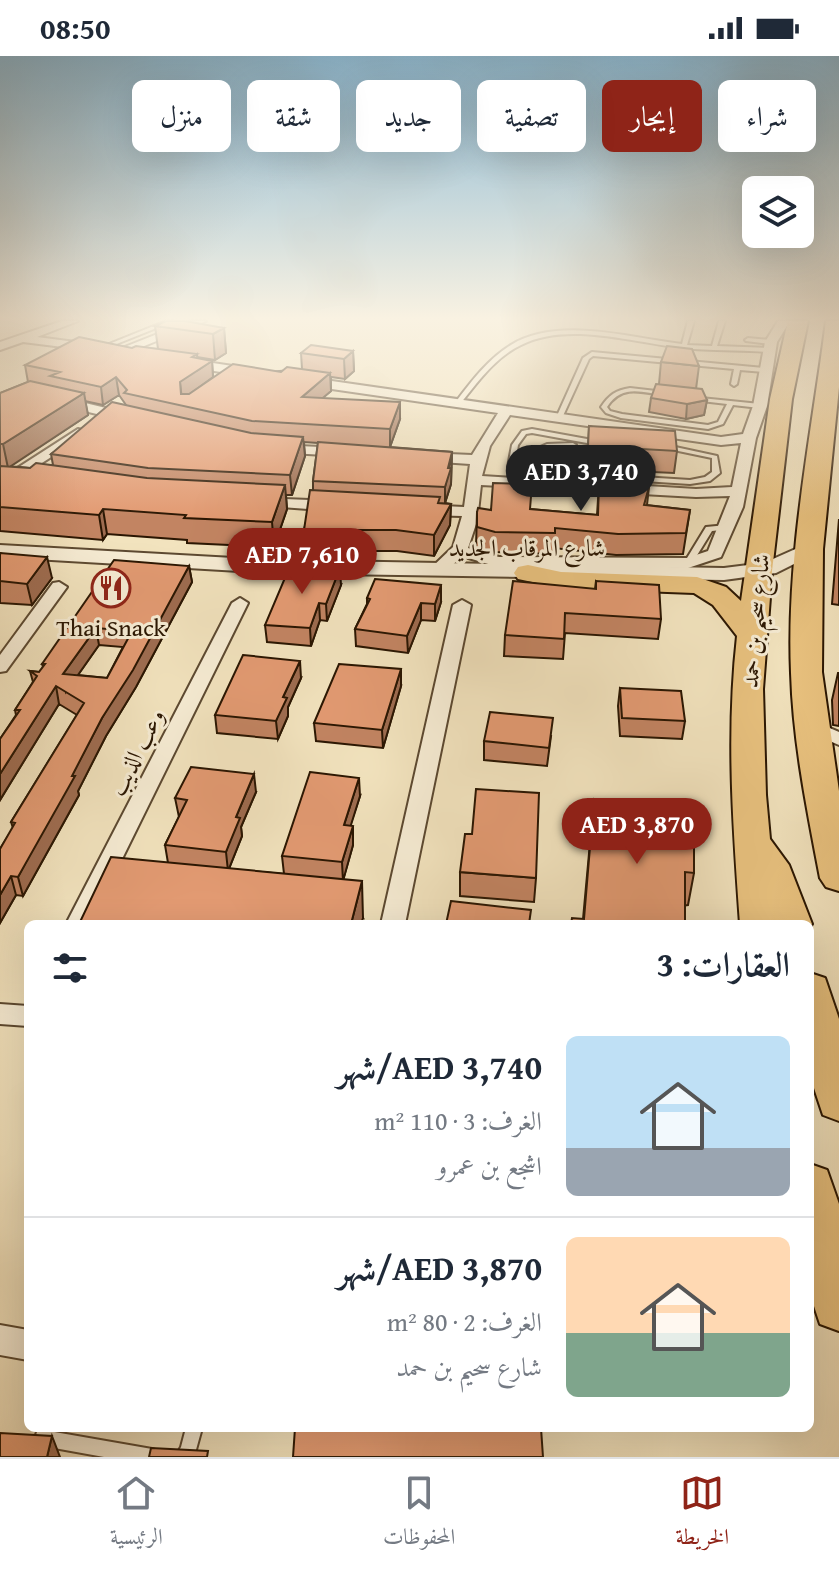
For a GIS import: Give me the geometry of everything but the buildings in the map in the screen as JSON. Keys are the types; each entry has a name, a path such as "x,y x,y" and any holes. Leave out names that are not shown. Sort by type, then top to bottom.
{"highway":[{"name":"شارع سحيم بن حمد","path":"760,920 751,838 747,689 758,571 784,386"},
{"path":"804,408 807,386"},
{"name":"شارع سحيم بن حمد","path":"832,386 818,467 809,549 806,672 825,732 838,865"},
{"path":"800,438 802,453 818,467"},
{"path":"742,471 771,491"},
{"path":"528,573 561,580 697,585 711,589 728,600 738,621 751,634"},
{"path":"751,838 770,865 791,920"},
{"path":"814,1005 839,1102"},
{"path":"814,1202 839,1306"}],"street":[{"path":"343,386 559,418 618,421 646,434 674,429 721,441 742,471"},
{"path":"460,551 498,562 688,563 715,554 727,527 763,386"},
{"path":"42,397 141,421"},
{"path":"436,572 460,551 471,512 478,460 491,432 507,410"},
{"path":"6,475 112,414"},
{"path":"265,447 354,453"},
{"path":"416,457 478,460"},
{"path":"475,480 688,492 742,471"},
{"path":"6,475 34,480"},
{"path":"239,501 347,506"},
{"path":"409,509 471,512"},
{"name":"شارع المرقاب الجديد","path":"0,551 169,563 436,572 724,574 758,571 809,549"},
{"path":"0,667 59,587"},
{"name":"وعب الذيب","path":"80,920 240,603"},
{"path":"394,920 462,605"},
{"path":"0,1014 24,1016"},
{"path":"0,1340 24,1344"}],"lane":[{"path":"458,403 473,386"},
{"path":"559,418 573,386"},
{"path":"674,395 632,390 615,392 604,407 618,421 674,429 717,425 731,403"},
{"path":"689,397 760,406"},
{"path":"605,444 524,432 518,437 511,465 523,471 690,482 707,479 716,473 715,457 652,446"},
{"path":"646,434 665,447"},
{"path":"582,474 556,459 562,448 586,441"},
{"path":"571,469 544,465 536,460 543,447 573,445"},
{"path":"644,477 688,492"},
{"path":"183,1457 188,1451 193,1432"},
{"path":"28,1436 113,1453 152,1457"}],"place":[{"name":"Thai Snack","path":"111,588"}]}
